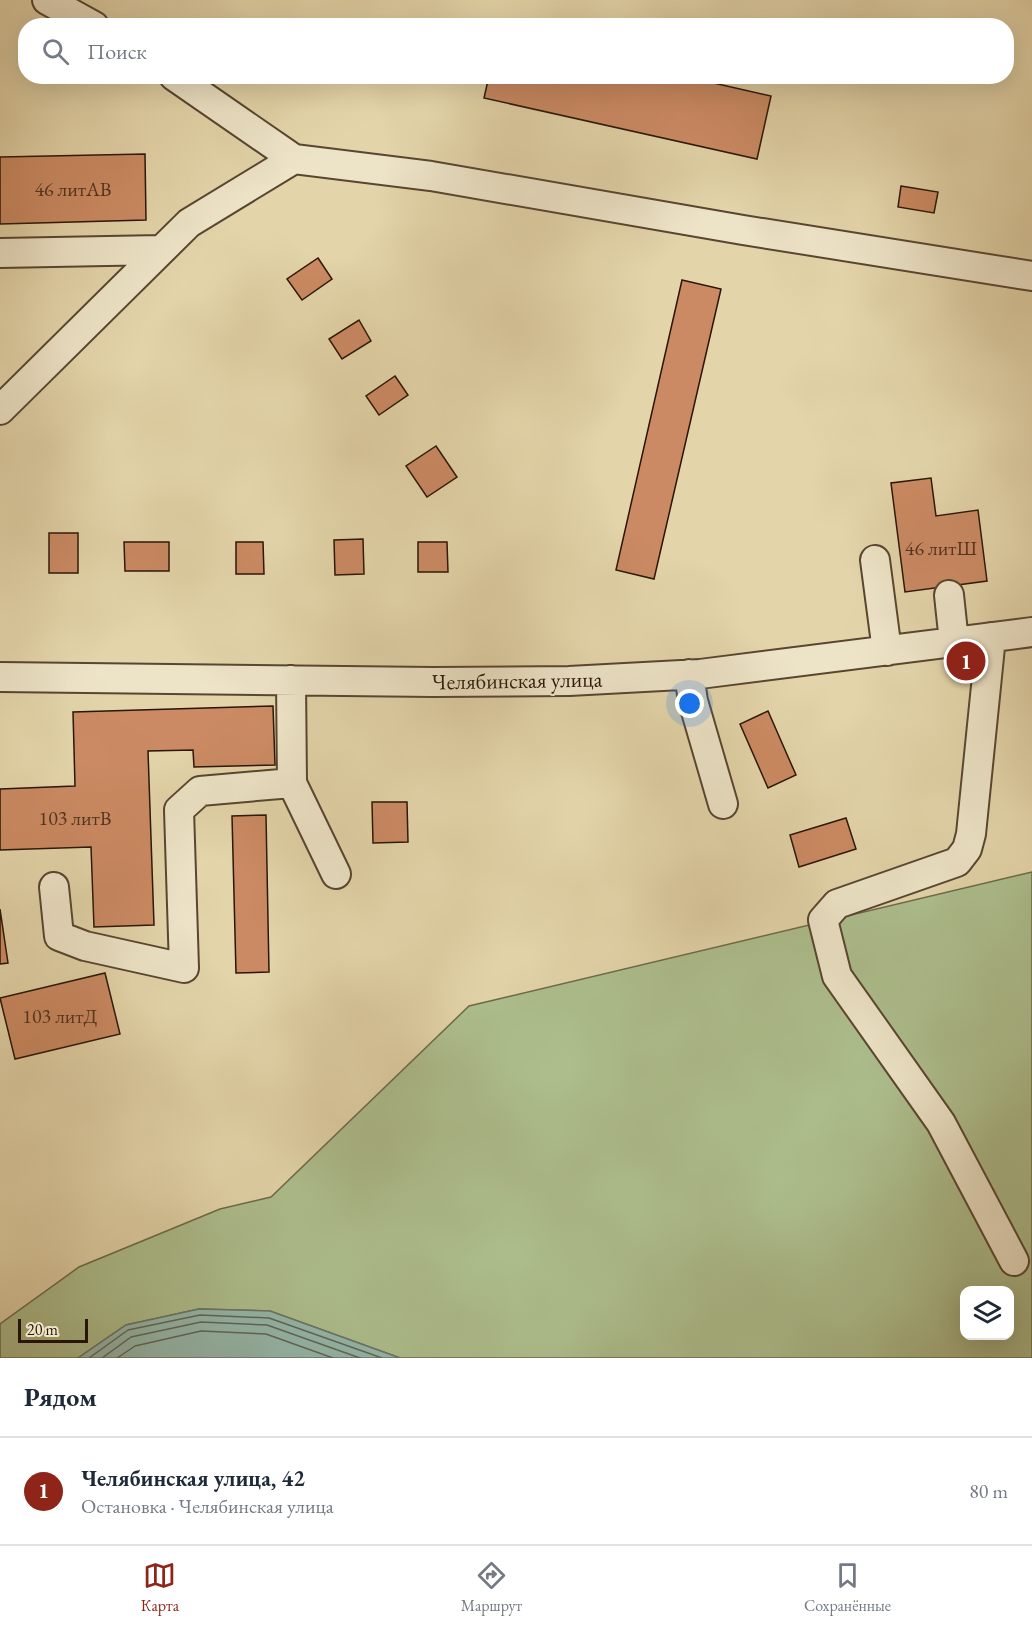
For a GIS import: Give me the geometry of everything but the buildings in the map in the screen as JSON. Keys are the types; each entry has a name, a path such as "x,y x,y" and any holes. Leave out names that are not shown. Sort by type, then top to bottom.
{"street":[{"path":"47,0 80,18"},
{"path":"186,84 294,159 431,176 743,230 1032,276"},
{"path":"0,410 189,223 294,159"},
{"path":"0,253 161,250"},
{"path":"875,560 887,651"},
{"path":"949,595 954,642"},
{"name":"Челябинская улица","path":"0,677 433,682 569,681 689,674 1032,632"},
{"path":"991,637 971,834 967,849 957,862 837,904 823,920 837,976 941,1124 1014,1261"},
{"path":"689,674 693,701 723,804"},
{"path":"291,680 292,783 336,873"},
{"path":"54,888 59,936 85,946 184,968 179,810 200,791 292,783"}],"green space":[{"path":"1032,872 1032,1358 400,1358 270,1311 199,1309 126,1325 78,1358 0,1358 0,1324 79,1267 220,1209 271,1197 469,1006"}],"water":[{"path":"199,1309 270,1311 400,1358 78,1358 126,1325"}],"place":[{"name":"Челябинская улица, 42","path":"966,661"}]}
